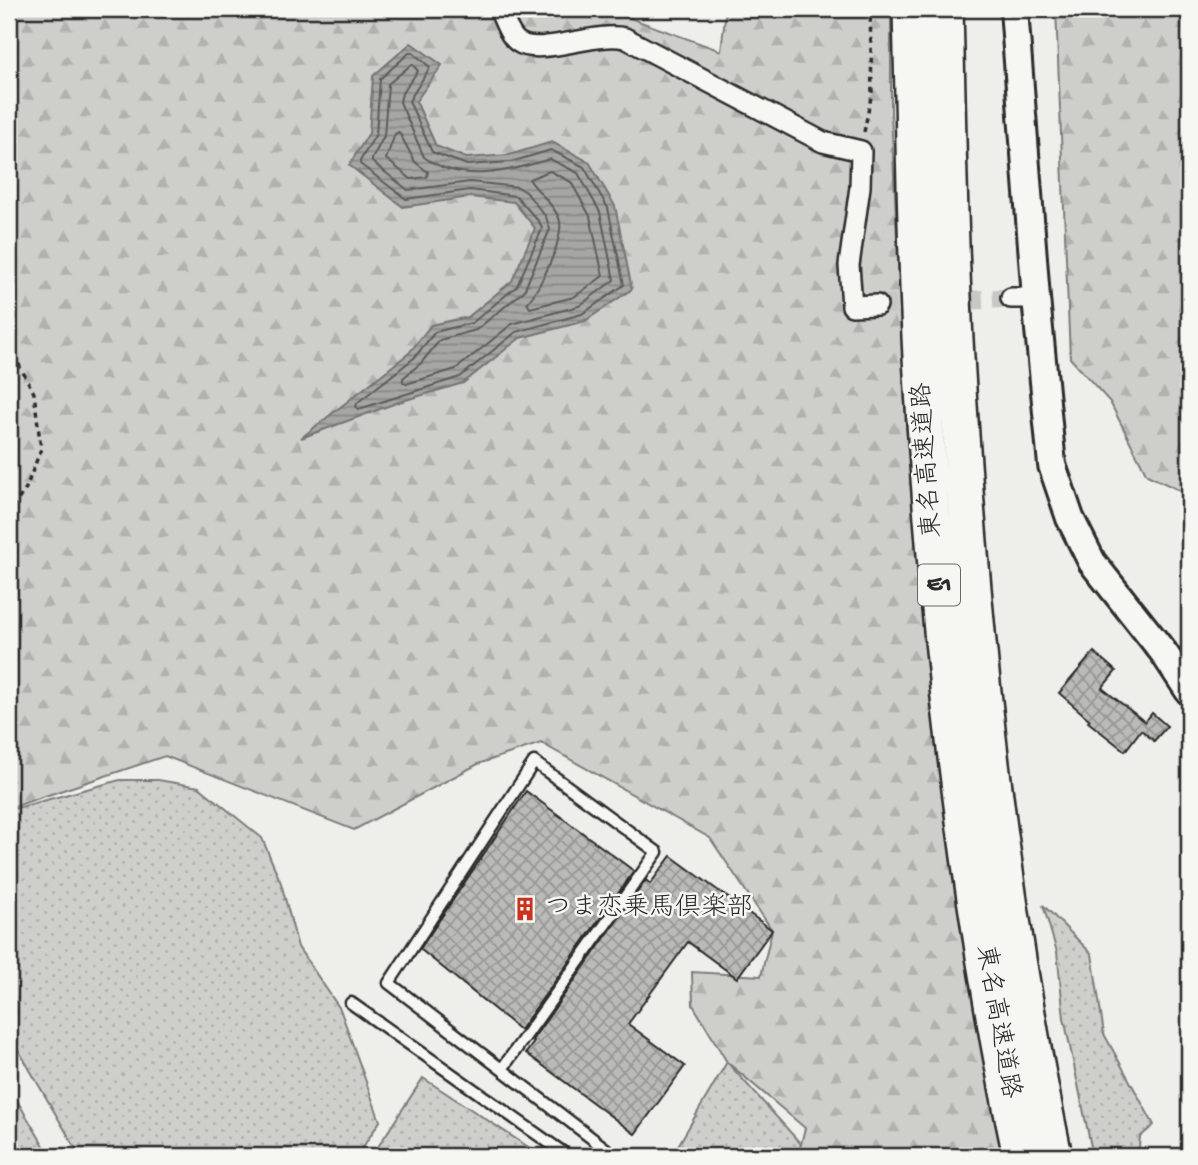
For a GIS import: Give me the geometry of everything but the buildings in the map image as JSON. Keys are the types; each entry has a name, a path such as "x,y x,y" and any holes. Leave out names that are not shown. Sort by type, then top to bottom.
{"highway":[{"name":"東名高速道路","path":"911,9 921,356 939,593 956,755 981,943 1021,1156"},
{"name":"東名高速道路","path":"945,9 956,354 973,590 989,752 1014,937 1054,1156"}],"street":[{"path":"499,9 515,41 531,48 611,35 625,38 823,142 860,151 860,187 849,265 852,306 877,305"},
{"path":"1014,9 1023,298 1052,464 1070,518 1092,562 1131,608 1189,691"}],"lane":[{"path":"502,1069 657,852 534,762 389,983 615,1156"},
{"path":"351,1003 568,1156"}],"path":[{"path":"860,151 872,92 870,9"},
{"path":"9,346 34,393 41,449 26,488 9,514"},
{"path":"1184,1156 1189,1150"}],"green space":[{"path":"9,9 605,9 721,51 726,9 891,9 891,113 906,425 958,906 988,1035 1011,1156 798,1156 805,1128 727,1062 693,1005 692,972 761,976 772,930 710,838 541,743 478,764 354,830 165,756 9,808"},
{"path":"1056,9 1189,9 1189,495 1147,475 1110,402 1070,358"},
{"path":"120,780 158,780 199,787 262,838 281,883 298,947 340,1009 380,1121 357,1156 80,1156 9,1034 9,810"},
{"path":"1043,905 1092,954 1104,1034 1154,1125 1140,1137 1138,1156 1093,1156 1064,1018 1057,952"},
{"path":"727,1062 801,1144 798,1156 672,1156"},
{"path":"423,1078 542,1156 372,1156"},
{"path":"9,1087 50,1156 9,1156"}],"water":[{"path":"411,43 442,65 416,101 436,146 466,158 509,155 552,142 589,162 615,206 632,289 585,321 520,338 463,383 399,402 301,438 409,353 431,325 468,317 512,281 535,228 514,202 470,197 403,207 349,165 369,133 373,76"}],"tunnel":[{"path":"877,305 1011,298"}],"place":[{"name":"つま恋乗馬倶楽部","path":"525,909"}]}
